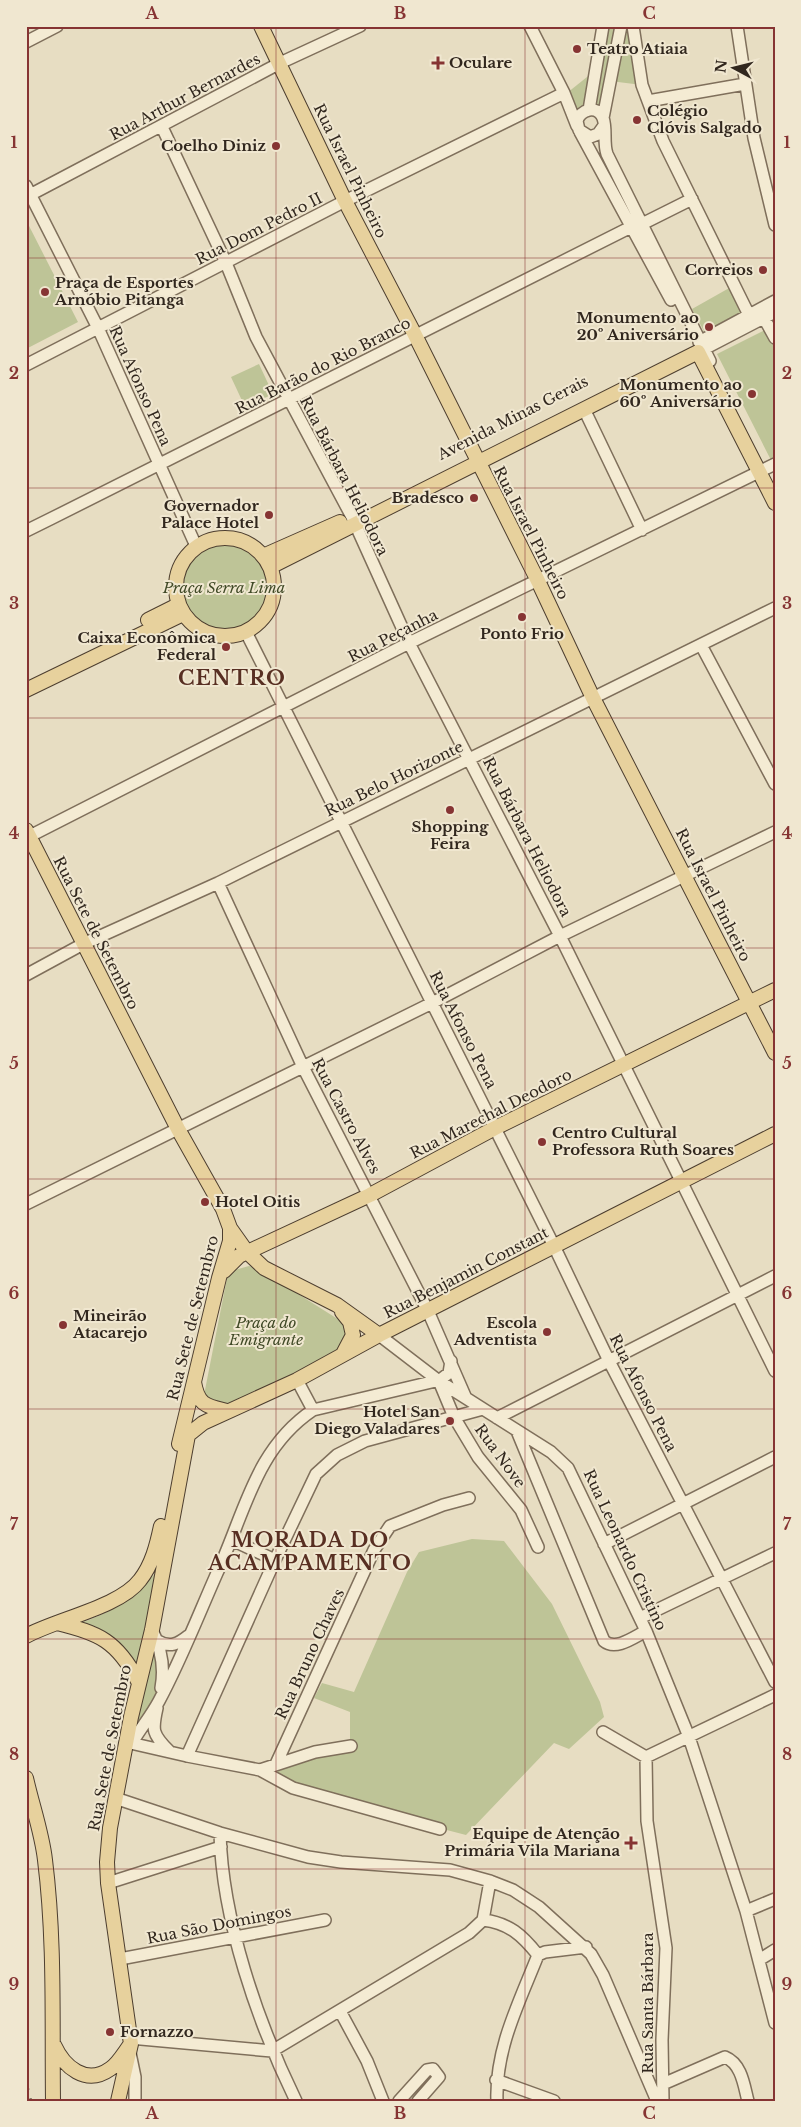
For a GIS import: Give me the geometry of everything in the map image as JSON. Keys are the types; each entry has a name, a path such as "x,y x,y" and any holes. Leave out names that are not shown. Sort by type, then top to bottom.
{"main road":[{"name":"Rua Israel Pinheiro","path":"262,26 345,201 415,335 538,581 593,698 775,1053"},
{"name":"Avenida Minas Gerais","path":"476,459 584,409 699,347"},
{"name":"Avenida Minas Gerais","path":"266,561 353,520 699,347"},
{"path":"699,347 766,468 775,503"},
{"path":"224,538 239,540 252,546 266,561 274,592 271,604 265,616 246,632 226,637 206,634 194,627 180,610 175,589 177,573 184,558 196,546 210,540 224,538"},
{"path":"26,680 180,610"},
{"path":"26,690 180,610"},
{"name":"Rua Sete de Setembro","path":"26,1636 122,1595 137,1584 146,1572 156,1548 194,1381 228,1253 230,1228 223,1209 178,1129 27,835"},
{"name":"Rua Marechal Deodoro","path":"247,1252 370,1194 495,1128 775,990"},
{"name":"Rua Benjamin Constant","path":"184,1450 187,1438 193,1431 227,1410 297,1380 379,1335 681,1180 775,1134"},
{"path":"220,1278 231,1263 247,1252 230,1228"},
{"name":"Rua Leonardo Cristino","path":"247,1252 264,1268 337,1305 379,1335"},
{"path":"332,1362 343,1354 353,1335 350,1322 337,1305"},
{"path":"194,1381 197,1396 202,1402 227,1410"},
{"name":"Rua Sete de Setembro","path":"118,2101 130,2045 106,1862 115,1798 129,1742 138,1681 155,1635 184,1450"},
{"path":"57,1623 86,1630 108,1641 122,1654 138,1681"},
{"path":"26,1778 45,1859 51,1930 53,2097"},
{"path":"53,2042 65,2065 79,2074 86,2075 104,2073 112,2068 130,2045"}],"street":[{"path":"26,42 57,26"},
{"name":"Rua Arthur Bernardes","path":"28,193 162,127 280,63 360,26"},
{"path":"530,26 564,93 578,128 637,225"},
{"path":"589,110 603,26"},
{"path":"578,128 590,137 598,134 603,123 621,26"},
{"path":"633,26 638,66 648,101 663,141 750,315"},
{"path":"738,26 754,138 775,225"},
{"path":"648,101 745,84"},
{"name":"Rua Dom Pedro II","path":"26,365 345,201 564,93"},
{"path":"578,128 578,117 589,110 597,112 603,123 607,154 637,225 699,347"},
{"name":"Rua Bárbara Heliodora","path":"162,127 226,263 256,337 288,401 353,520 409,644 470,758 560,936 775,1371"},
{"name":"Rua Afonso Pena","path":"28,193 98,328 196,546"},
{"name":"Rua Barão do Rio Branco","path":"26,531 288,401 415,335 692,199"},
{"name":"Avenida Minas Gerais","path":"699,347 750,315 775,302"},
{"path":"770,315 775,338"},
{"name":"Avenida Minas Gerais","path":"699,347 770,315"},
{"path":"584,409 642,530"},
{"path":"766,468 775,490"},
{"name":"Rua Peçanha","path":"27,835 766,468"},
{"name":"Rua Belo Horizonte","path":"26,975 82,944 218,883 775,608"},
{"name":"Rua Afonso Pena","path":"246,632 554,1246 609,1361 775,1682"},
{"path":"701,644 775,784"},
{"path":"26,1204 432,1003 684,874 775,832"},
{"name":"Rua Castro Alves","path":"218,883 303,1067 428,1310 465,1396"},
{"path":"496,1418 775,1276"},
{"name":"Rua Leonardo Cristino","path":"379,1335 439,1381 465,1396 564,1462 646,1631 689,1737 746,1910 775,2023"},
{"path":"440,1828 293,1788 260,1770 129,1742 158,1702 232,1540 264,1461 285,1433 313,1410 439,1381 449,1373 451,1362"},
{"path":"297,1380 313,1410"},
{"name":"Rua Nove","path":"439,1381 454,1416 478,1457 521,1510 538,1547"},
{"path":"188,1756 275,1560 316,1474 326,1462 365,1442 483,1409"},
{"path":"517,1431 604,1641 609,1645 617,1644 646,1631"},
{"path":"604,1544 775,1457"},
{"name":"Rua Bruno Chaves","path":"276,1764 374,1550 390,1526 469,1498"},
{"path":"232,1540 275,1560"},
{"path":"640,1618 775,1553"},
{"path":"155,1635 166,1645 176,1644 188,1636"},
{"path":"155,1635 163,1667 153,1730 159,1741 169,1750"},
{"path":"602,1732 646,1756 775,1696"},
{"path":"260,1770 315,1752 351,1746"},
{"name":"Rua Santa Bárbara","path":"646,1756 647,1821 666,1948 662,2040 662,2101"},
{"path":"115,1798 220,1833 323,1861 436,1868 490,1881 513,1890 539,1907 586,1947 603,1975 657,2101"},
{"path":"220,1833 223,1878 236,1937 272,2052 296,2101"},
{"path":"108,1883 221,1847"},
{"path":"130,2045 272,2052 469,1933 483,1920 490,1881"},
{"path":"746,1910 775,1900"},
{"name":"Rua São Domingos","path":"120,1959 325,1920"},
{"path":"483,1920 500,1922 518,1932 538,1955"},
{"path":"497,2101 496,2080 503,2044 538,1955 546,1952 586,1947"},
{"path":"759,1960 775,1950"},
{"path":"340,2010 367,2061 383,2101"},
{"name":"Rua Sete de Setembro","path":"130,2045 135,2077 136,2101"},
{"path":"663,2084 725,2057 730,2059 739,2070 748,2101"},
{"path":"399,2101 427,2070 433,2069 439,2077 418,2101"},
{"path":"496,2080 554,2101"}],"green space":[{"path":"603,26 633,26 642,85 610,81 603,118 593,110"},
{"path":"592,73 587,109 578,115 567,93"},
{"name":"Praça de Esportes Arnóbio Pitanga","path":"26,220 78,322 26,349"},
{"path":"731,287 745,313 706,335 692,309"},
{"path":"769,328 775,340 775,463 773,464 717,354"},
{"path":"259,364 273,394 245,407 231,377"},
{"name":"Praça Serra Lima","path":"224,545 241,548 255,557 264,571 267,588 264,605 255,619 241,628 224,631 207,628 193,619 184,605 181,588 184,571 193,557 207,548"},
{"name":"Praça do Emigrante","path":"249,1266 257,1268 344,1323 349,1337 341,1347 329,1356 231,1405 222,1407 204,1395 227,1278 231,1271"},
{"path":"472,1539 504,1541 552,1604 600,1702 604,1717 569,1749 554,1743 466,1835 323,1798 274,1773 303,1761 350,1751 350,1712 314,1698 322,1683 354,1692 407,1572 419,1552"},
{"path":"157,1571 138,1670 77,1624 122,1604"},
{"path":"153,1645 159,1674 157,1697 155,1703 134,1731"}],"railway":[{"path":"26,2081 31,2101"}],"place":[{"name":"Teatro Atiaia","path":"577,49"},
{"name":"Oculare","path":"438,63"},
{"name":"Colégio Clóvis Salgado","path":"637,120"},
{"name":"Coelho Diniz","path":"276,146"},
{"name":"Correios","path":"763,270"},
{"name":"Praça de Esportes Arnóbio Pitanga","path":"45,292"},
{"name":"Monumento ao 20º Aniversário","path":"709,327"},
{"name":"Monumento ao 60º Aniversário","path":"752,394"},
{"name":"Bradesco","path":"474,498"},
{"name":"Governador Palace Hotel","path":"269,515"},
{"name":"Ponto Frio","path":"522,617"},
{"name":"Caixa Econômica Federal","path":"226,647"},
{"name":"Shopping Feira","path":"450,810"},
{"name":"Centro Cultural Professora Ruth Soares","path":"542,1142"},
{"name":"Hotel Oitis","path":"205,1202"},
{"name":"Mineirão Atacarejo","path":"63,1325"},
{"name":"Escola Adventista","path":"547,1332"},
{"name":"Hotel San Diego Valadares","path":"450,1421"},
{"name":"Equipe de Atenção Primária Vila Mariana","path":"631,1843"},
{"name":"Fornazzo","path":"110,2032"}],"district":[{"name":"CENTRO","path":"232,678"},
{"name":"MORADA DO ACAMPAMENTO","path":"310,1552"}]}
